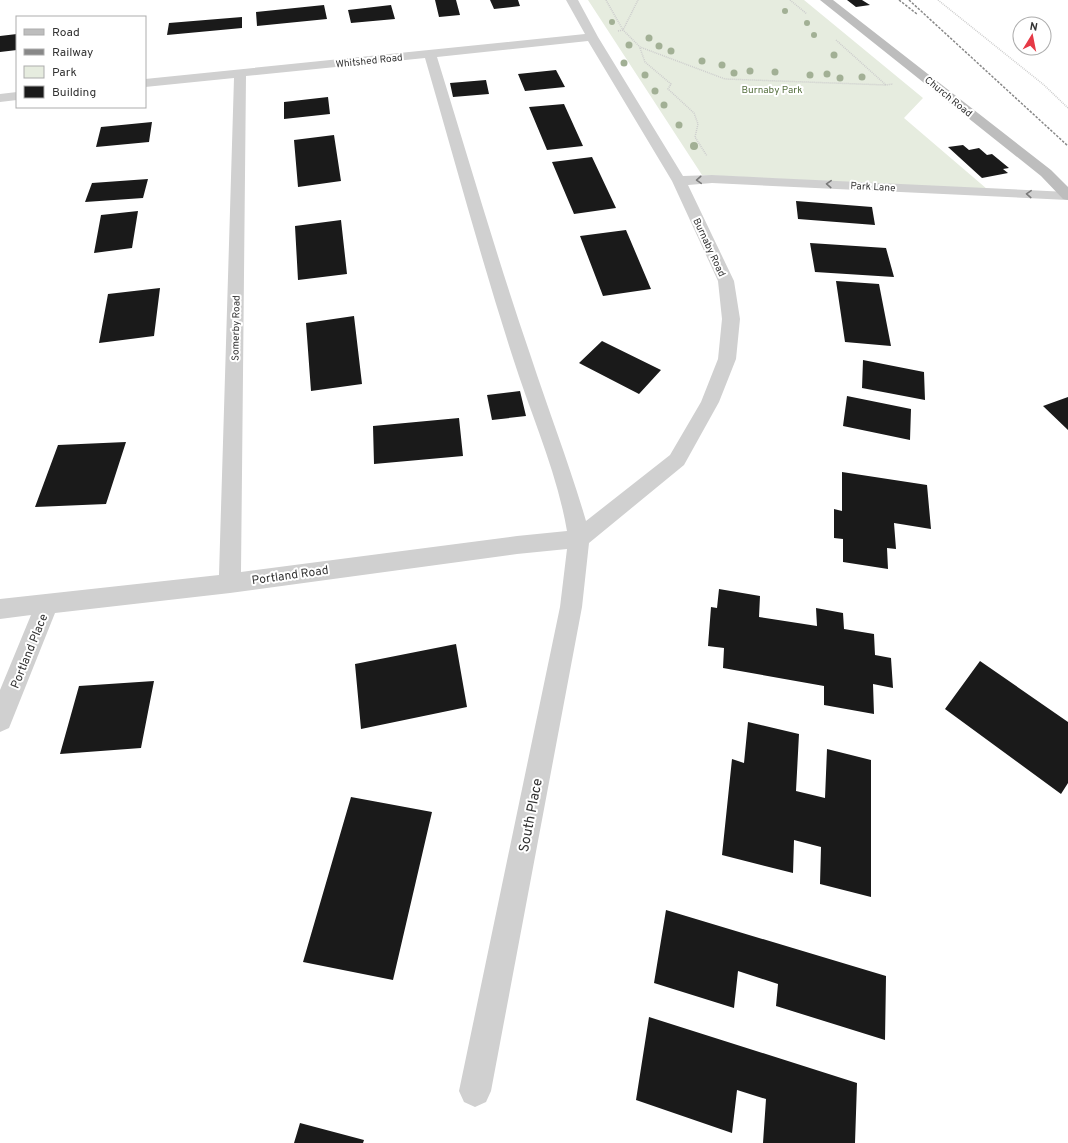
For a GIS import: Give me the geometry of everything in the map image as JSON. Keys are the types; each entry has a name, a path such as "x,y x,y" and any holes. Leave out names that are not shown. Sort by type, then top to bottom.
{"main road":[{"name":"Church Road","path":"826,0 1046,174 1068,196"}],"street":[{"name":"Burnaby Road","path":"572,0 592,37 679,181 726,281 731,319 727,359 710,402 677,460 579,539"},
{"name":"Whitshed Road","path":"146,83 592,37"},
{"path":"430,53 522,358 558,460 579,539"},
{"name":"Somerby Road","path":"230,583 240,73"},
{"path":"0,98 16,96"},
{"name":"Park Lane","path":"679,181 712,179 1068,196"},
{"name":"Portland Road","path":"0,609 230,583 517,545 579,539"},
{"name":"South Place","path":"475,1091 571,607 579,539"},
{"name":"Portland Place","path":"0,720 48,604"}],"path":[{"path":"606,0 623,30 640,47 646,62 665,77 671,84 668,89 694,114 698,124 695,137 706,152 712,179"},
{"path":"623,30 638,0"},
{"path":"938,0 1044,85 1068,108"},
{"path":"592,37 623,30"},
{"path":"640,47 725,79 886,85"}],"green space":[{"name":"Burnaby Park","path":"588,0 804,0 923,98 904,118 987,189 702,175"}],"building":[{"path":"435,0 456,0 460,15 439,17"},
{"path":"490,0 518,0 520,6 494,9"},
{"path":"847,0 862,0 870,5 856,7"},
{"path":"324,5 327,19 257,26 256,12"},
{"path":"391,5 395,19 351,23 348,10"},
{"path":"242,17 242,28 167,35 169,23"},
{"path":"16,34 16,50 0,52 0,36"},
{"path":"556,70 565,87 525,91 518,74"},
{"path":"486,80 489,94 453,97 450,83"},
{"path":"328,97 330,114 284,119 284,102"},
{"path":"564,104 583,146 547,150 529,107"},
{"path":"152,122 149,142 96,147 101,127"},
{"path":"334,135 341,181 298,187 294,140"},
{"path":"963,145 969,150 979,148 987,155 992,154 1009,168 1003,169 1008,173 982,178 948,147"},
{"path":"592,157 616,208 574,214 552,162"},
{"path":"148,179 143,198 85,202 92,183"},
{"path":"796,201 872,207 875,225 798,219"},
{"path":"138,211 132,248 94,253 101,215"},
{"path":"341,220 347,274 298,280 295,226"},
{"path":"626,230 651,289 603,296 580,236"},
{"path":"810,243 886,248 894,277 815,272"},
{"path":"836,281 879,284 891,346 845,342"},
{"path":"160,288 154,336 99,343 108,294"},
{"path":"354,316 362,384 311,391 306,323"},
{"path":"602,341 661,370 639,394 579,363"},
{"path":"863,360 924,372 925,400 862,388"},
{"path":"520,391 526,416 492,420 487,395"},
{"path":"847,396 911,409 910,440 843,426"},
{"path":"1068,397 1068,430 1043,406"},
{"path":"459,418 463,456 374,464 373,426"},
{"path":"126,442 106,504 35,507 58,445"},
{"path":"842,472 927,485 931,529 894,523 896,549 887,548 888,569 843,562 843,539 834,538 834,509 842,511"},
{"path":"719,589 760,596 759,617 817,626 816,608 843,613 844,629 874,634 875,655 891,658 893,688 873,684 874,714 824,705 824,686 723,668 724,648 708,646 711,607 717,608"},
{"path":"456,644 467,707 361,729 355,664"},
{"path":"980,661 1068,722 1068,783 1061,794 945,709"},
{"path":"154,681 141,748 60,754 79,686"},
{"path":"748,722 799,734 796,791 825,798 827,749 871,760 871,897 820,884 821,847 794,840 793,873 722,855 732,759 744,763"},
{"path":"351,797 432,812 393,980 303,962"},
{"path":"666,910 886,976 885,1040 776,1006 778,984 738,971 734,1008 654,983"},
{"path":"649,1017 857,1083 855,1143 763,1143 766,1099 737,1090 732,1133 636,1100"},
{"path":"300,1123 364,1140 363,1143 294,1143"}],"railway":[{"path":"899,0 917,14"},
{"path":"909,0 1068,146"}]}
